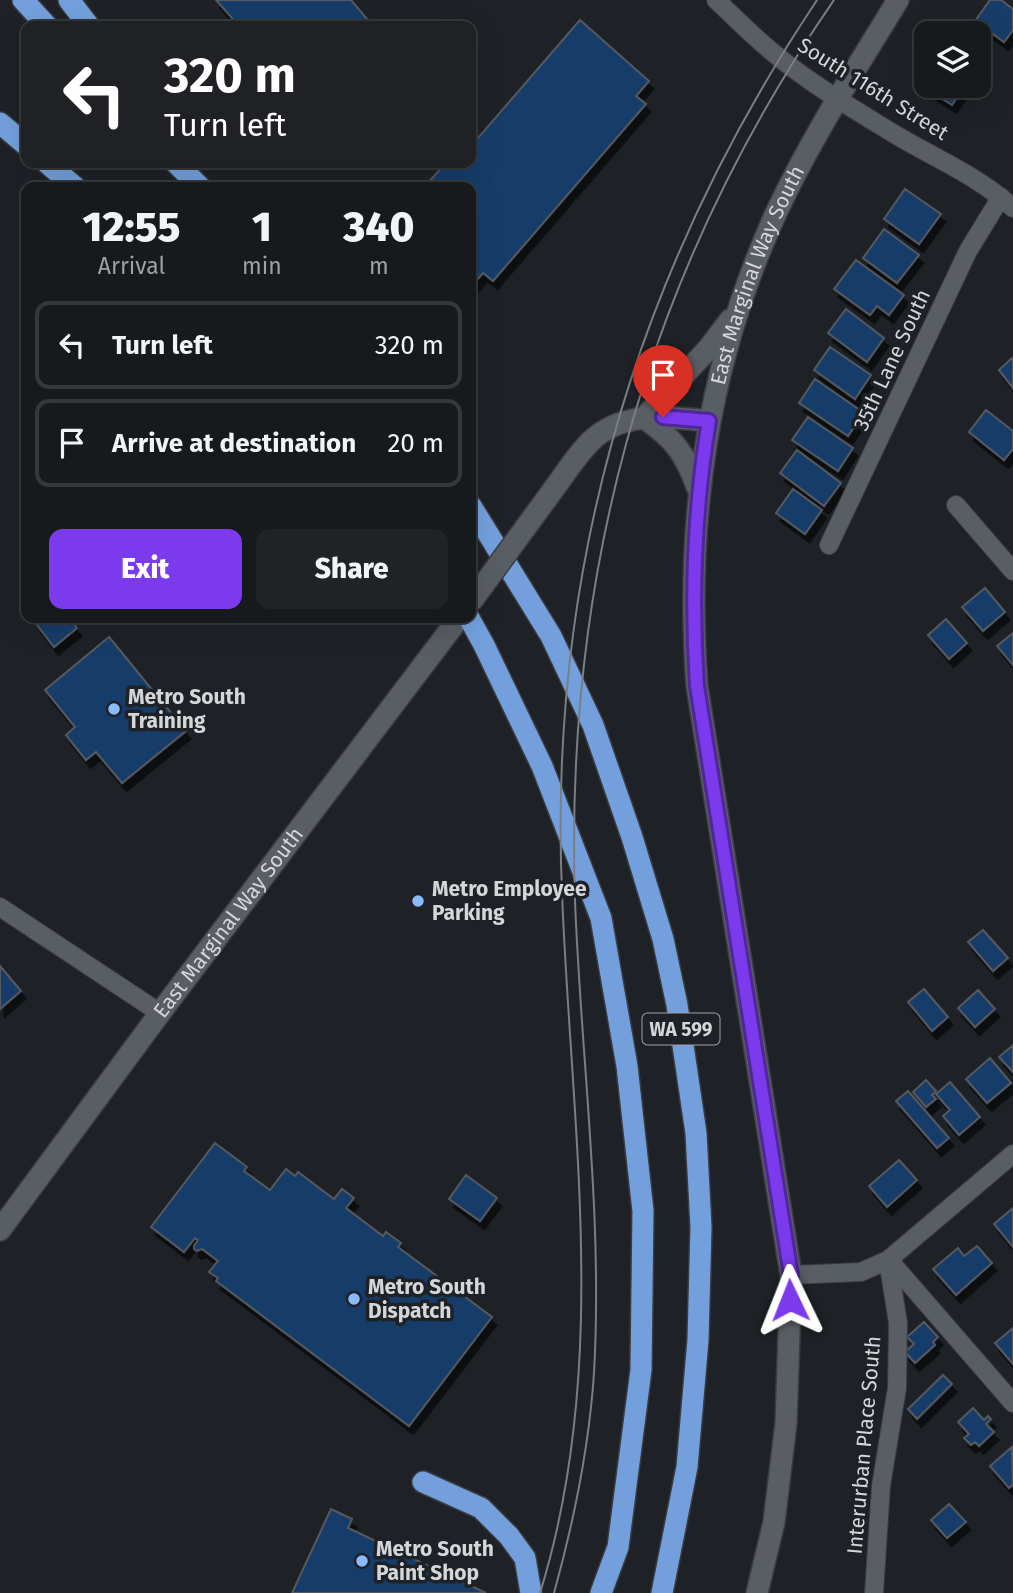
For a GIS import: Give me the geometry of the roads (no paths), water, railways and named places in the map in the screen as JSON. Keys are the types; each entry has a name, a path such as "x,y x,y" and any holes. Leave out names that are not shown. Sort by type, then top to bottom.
{"highway":[{"path":"23,0 42,21"},
{"path":"69,0 85,21"},
{"path":"0,123 21,141"},
{"path":"53,168 69,182"},
{"path":"181,168 195,182"},
{"name":"WA 599","path":"476,514 551,636 593,725 632,837 663,939 677,1005 696,1133 701,1227 698,1340 687,1467 662,1593"},
{"name":"WA 599","path":"472,623 542,766 601,918 627,1066 643,1211 641,1370 618,1547 601,1593"},
{"path":"423,1482 481,1508 509,1536 525,1558 531,1593"}],"street":[{"name":"South 116th Street","path":"716,0 765,46 838,99 911,144 942,159 1007,203"},
{"name":"East Marginal Way South","path":"757,1593 774,1522 786,1423 791,1275 697,686 693,584 699,490 709,421 720,371 738,310 779,208 838,99 898,0"},
{"name":"35th Lane South","path":"829,545 968,251 1007,203"},
{"path":"644,418 708,349 738,310"},
{"path":"644,418 666,433 680,449 690,464 699,490"},
{"path":"476,595 580,454 597,436 619,424 644,418 709,421"},
{"path":"956,505 1013,571"},
{"name":"East Marginal Way South","path":"0,1230 160,1013 455,623"},
{"path":"0,907 160,1013"},
{"path":"791,1275 862,1272 888,1260 1013,1154"},
{"path":"888,1260 1013,1403"},
{"name":"Interurban Place South","path":"874,1593 881,1486 897,1388 898,1323 888,1260"}],"tram line":[{"path":"540,1593 562,1507 575,1420 581,1333 578,1157 562,893 562,772 571,654 589,539 617,426 654,316 699,208 754,103 817,0"},
{"path":"554,1593 580,1484 594,1373 596,1255 575,901 575,779 585,660 603,543 630,429 667,318 713,209 769,103 834,0"}],"place":[{"name":"Metro South Training","path":"114,709"},
{"name":"Metro Employee Parking","path":"418,901"},
{"name":"Metro South Dispatch","path":"354,1299"},
{"name":"Metro South Paint Shop","path":"362,1561"}]}
